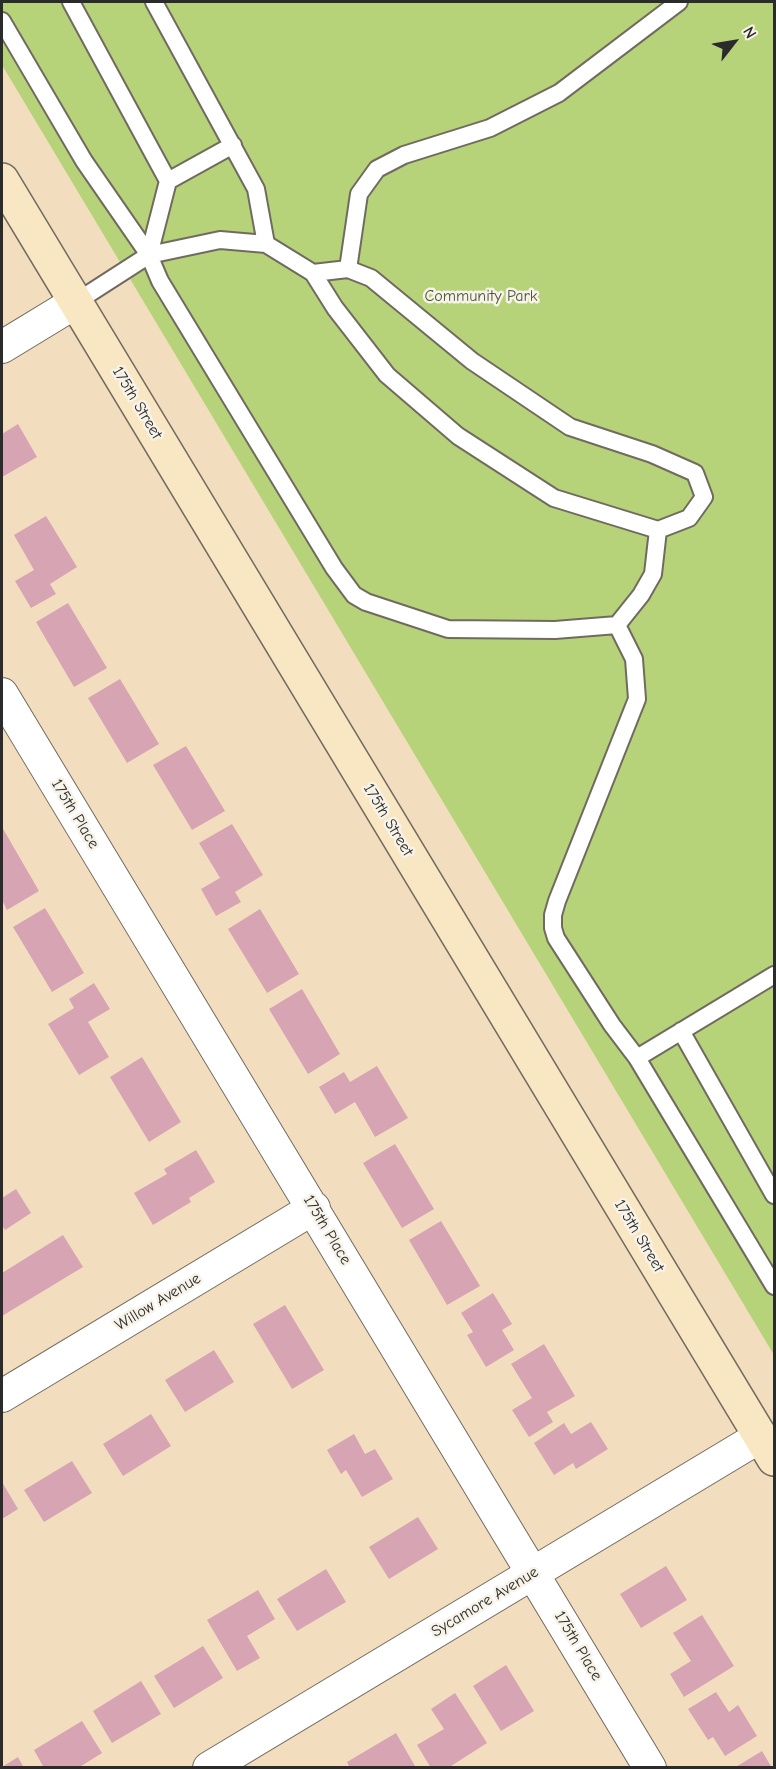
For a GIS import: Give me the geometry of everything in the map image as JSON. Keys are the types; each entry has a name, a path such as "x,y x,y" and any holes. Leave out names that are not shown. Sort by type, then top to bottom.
{"main road":[{"name":"175th Street","path":"2,180 770,1441"}],"street":[{"path":"2,347 76,302"},
{"name":"175th Place","path":"2,694 650,1767"},
{"name":"Willow Avenue","path":"2,1396 314,1208"},
{"name":"Sycamore Avenue","path":"209,1767 534,1572 770,1441"}],"lane":[{"path":"71,2 168,181 149,255"},
{"path":"154,2 256,189 267,244"},
{"path":"348,269 359,194 376,169 404,155 490,128 559,93 679,2"},
{"path":"2,21 84,161 149,255 172,302 334,568 354,595 366,602 448,629 545,631 617,625 641,595 653,574 658,530"},
{"path":"168,181 233,145"},
{"path":"76,302 149,255 220,240 267,244 314,273 335,308 387,375 458,436 554,498 658,530 689,518 704,497 696,473 652,454 570,427 472,361 370,279 348,269 314,273"},
{"path":"617,625 634,659 637,699 557,901 553,915 553,928 556,938 612,1025 637,1058 774,1286"},
{"path":"637,1058 774,975"},
{"path":"681,1031 774,1195"}],"green space":[{"name":"Community Park","path":"2,2 774,2 774,1355 2,65"}],"building":[{"path":"18,424 37,457 2,477 2,434"},
{"path":"46,516 77,567 50,584 56,594 31,608 15,581 34,570 14,535"},
{"path":"68,603 107,668 74,687 36,622"},
{"path":"120,679 159,744 127,763 88,698"},
{"path":"186,746 225,811 192,830 153,765"},
{"path":"232,824 263,875 235,892 241,902 216,916 201,889 220,878 199,843"},
{"path":"2,827 39,891 7,910 2,900"},
{"path":"45,908 84,973 52,992 13,927"},
{"path":"260,909 299,974 267,993 228,929"},
{"path":"94,983 110,1009 88,1022 109,1057 79,1075 48,1024 74,1008 69,999"},
{"path":"302,989 340,1054 308,1074 269,1009"},
{"path":"142,1057 181,1122 149,1142 110,1077"},
{"path":"377,1066 408,1118 375,1137 355,1102 335,1114 319,1087 344,1072 350,1082"},
{"path":"395,1144 434,1209 402,1228 363,1163"},
{"path":"196,1150 215,1182 189,1198 191,1202 153,1225 134,1193 167,1174 164,1169"},
{"path":"16,1189 31,1213 5,1230 2,1225 2,1198"},
{"path":"441,1221 480,1286 447,1305 409,1240"},
{"path":"63,1235 83,1267 2,1316 2,1273"},
{"path":"493,1293 512,1324 502,1330 514,1350 486,1367 467,1335 473,1332 461,1313"},
{"path":"285,1305 324,1370 292,1389 253,1324"},
{"path":"544,1344 575,1396 547,1412 553,1422 529,1437 512,1410 532,1398 511,1364"},
{"path":"214,1350 234,1382 185,1412 165,1380"},
{"path":"151,1414 171,1446 123,1476 103,1444"},
{"path":"591,1422 608,1449 576,1469 573,1463 554,1475 534,1443 564,1423 571,1434"},
{"path":"354,1434 365,1454 375,1449 393,1479 362,1497 346,1470 341,1474 327,1450"},
{"path":"72,1461 92,1493 44,1522 24,1490"},
{"path":"2,1482 18,1509 2,1519"},
{"path":"418,1517 438,1549 389,1579 369,1547"},
{"path":"666,1566 687,1600 641,1628 620,1594"},
{"path":"326,1569 346,1602 297,1631 277,1599"},
{"path":"258,1590 275,1619 247,1636 260,1658 237,1671 207,1620"},
{"path":"702,1615 734,1666 684,1697 670,1674 691,1661 673,1633"},
{"path":"203,1646 223,1678 174,1708 154,1676"},
{"path":"506,1665 534,1711 501,1731 473,1686"},
{"path":"141,1681 161,1714 112,1743 93,1711"},
{"path":"716,1692 729,1712 738,1705 757,1736 725,1756 713,1737 708,1740 688,1709"},
{"path":"455,1693 487,1743 448,1768 431,1768 417,1745 444,1729 431,1709"},
{"path":"82,1721 102,1753 78,1768 44,1768 34,1750"},
{"path":"396,1733 415,1766 350,1768 347,1762"},
{"path":"762,1751 772,1768 734,1768"},
{"path":"18,1757 24,1768 2,1768 2,1767"}]}
